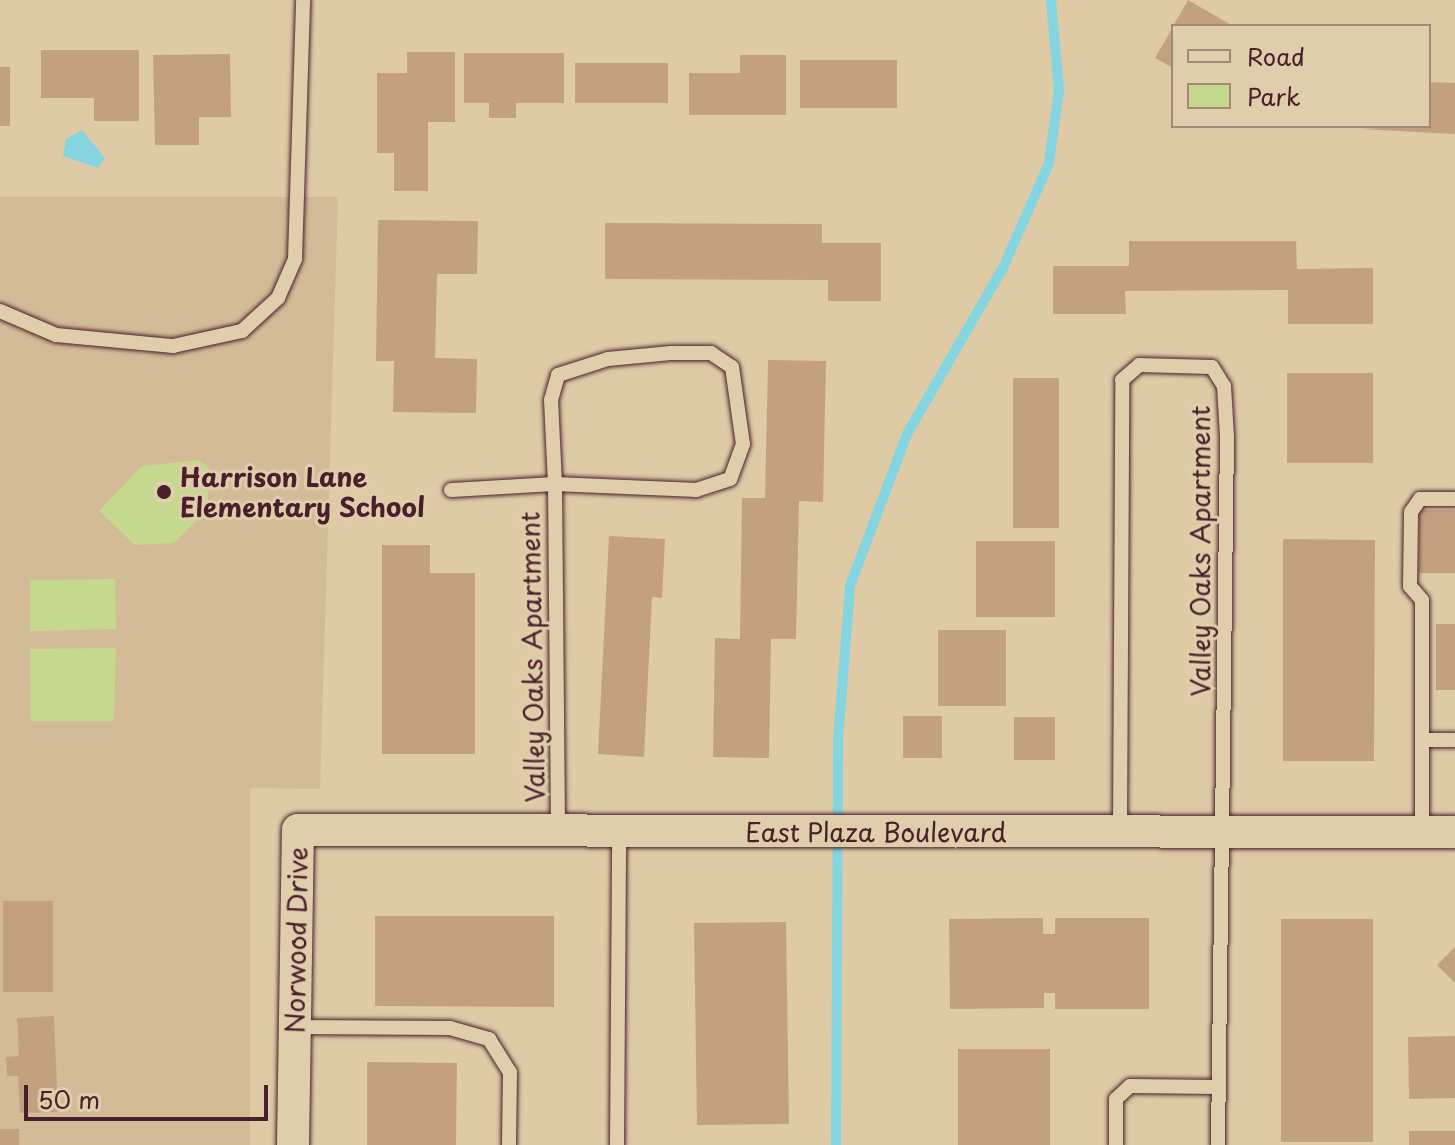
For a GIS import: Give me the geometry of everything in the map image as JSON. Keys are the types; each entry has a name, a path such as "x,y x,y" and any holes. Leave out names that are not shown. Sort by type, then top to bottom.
{"street":[{"name":"East Plaza Boulevard","path":"298,830 1455,832"},
{"name":"Norwood Drive","path":"293,1145 298,830"}],"lane":[{"path":"0,311 56,335 173,346 242,331 278,298 295,259 303,0"},
{"name":"Valley Oaks Apartment","path":"451,490 555,484 718,488 739,468 743,444 732,367 711,353 671,353 608,359 558,375 551,400 555,484 558,831"},
{"name":"Valley Oaks Apartment","path":"1120,832 1122,380 1139,365 1212,367 1224,386 1223,832 1218,1145"},
{"path":"1422,832 1422,600 1410,586 1411,512 1420,499 1455,499"},
{"path":"1423,740 1455,740"},
{"path":"617,1145 619,831"},
{"path":"295,1027 450,1028 489,1039 510,1072 509,1145"},
{"path":"1116,1145 1116,1099 1130,1086 1219,1087"}],"shaded area":[{"name":"Harrison Lane Elementary School","path":"0,197 338,197 320,789 250,788 250,1145 0,1145"}],"green space":[{"path":"200,460 216,475 208,483 208,509 174,543 135,545 99,511 142,466"},
{"path":"115,579 116,629 30,631 30,580"},
{"path":"116,648 114,721 31,721 30,649"}],"water":[{"path":"82,130 105,158 98,168 63,156 66,139"}],"building":[{"path":"1188,0 1230,24 1174,24"},
{"path":"1171,30 1171,67 1155,58"},
{"path":"41,50 139,50 139,121 94,121 94,98 41,98"},
{"path":"407,52 455,52 455,122 428,122 428,191 394,191 394,153 377,153 377,73 407,73"},
{"path":"464,53 564,53 564,103 516,103 516,118 489,118 489,103 464,103"},
{"path":"230,54 231,117 199,117 199,145 155,145 153,55"},
{"path":"740,55 786,55 786,115 689,115 689,73 740,73"},
{"path":"800,60 897,60 897,108 800,108"},
{"path":"575,63 668,63 668,103 575,103"},
{"path":"0,67 10,67 10,126 0,126"},
{"path":"1431,82 1455,83 1455,134 1359,129 1431,128"},
{"path":"378,220 478,221 477,274 437,274 435,358 477,359 476,413 393,412 394,361 376,361"},
{"path":"605,223 822,224 822,243 881,243 881,301 828,301 828,280 605,279"},
{"path":"1129,241 1296,241 1297,269 1373,268 1373,324 1288,324 1288,290 1125,291 1126,314 1053,314 1053,266 1129,266"},
{"path":"768,360 826,361 823,502 799,501 796,639 771,639 769,758 713,757 715,638 740,639 742,498 765,498"},
{"path":"1287,373 1373,373 1373,463 1287,463"},
{"path":"1013,378 1059,378 1059,528 1013,528"},
{"path":"1419,510 1455,510 1455,573 1419,573"},
{"path":"609,536 665,539 662,598 652,597 644,757 598,754"},
{"path":"1283,539 1375,540 1374,761 1283,761"},
{"path":"976,541 1055,541 1055,617 976,617"},
{"path":"382,545 430,545 430,573 475,573 475,754 382,754"},
{"path":"1436,624 1455,624 1455,690 1436,690"},
{"path":"938,630 1006,630 1006,706 938,706"},
{"path":"903,716 942,716 942,758 903,758"},
{"path":"1014,717 1055,717 1055,760 1014,760"},
{"path":"3,901 53,901 53,992 3,992"},
{"path":"375,916 554,916 554,1007 375,1006"},
{"path":"1043,918 1043,934 1055,934 1055,918 1149,918 1149,1009 1055,1009 1055,993 1044,993 1044,1008 950,1009 949,919"},
{"path":"1281,919 1373,919 1373,1142 1281,1142"},
{"path":"786,922 789,1124 697,1125 694,923"},
{"path":"1455,947 1455,983 1437,965"},
{"path":"54,1016 58,1112 20,1113 18,1076 7,1076 6,1057 19,1056 17,1018"},
{"path":"1455,1036 1455,1098 1409,1099 1408,1037"},
{"path":"958,1049 1050,1049 1050,1145 958,1145"},
{"path":"367,1062 457,1063 456,1145 367,1145"},
{"path":"0,1129 19,1129 19,1145 0,1145"},
{"path":"1409,1131 1455,1131 1455,1145 1409,1145"}],"waterway":[{"path":"836,1145 838,740 850,586 907,434 1003,268 1049,163 1059,90 1051,0"}],"place":[{"name":"Harrison Lane Elementary School","path":"164,492"}]}
